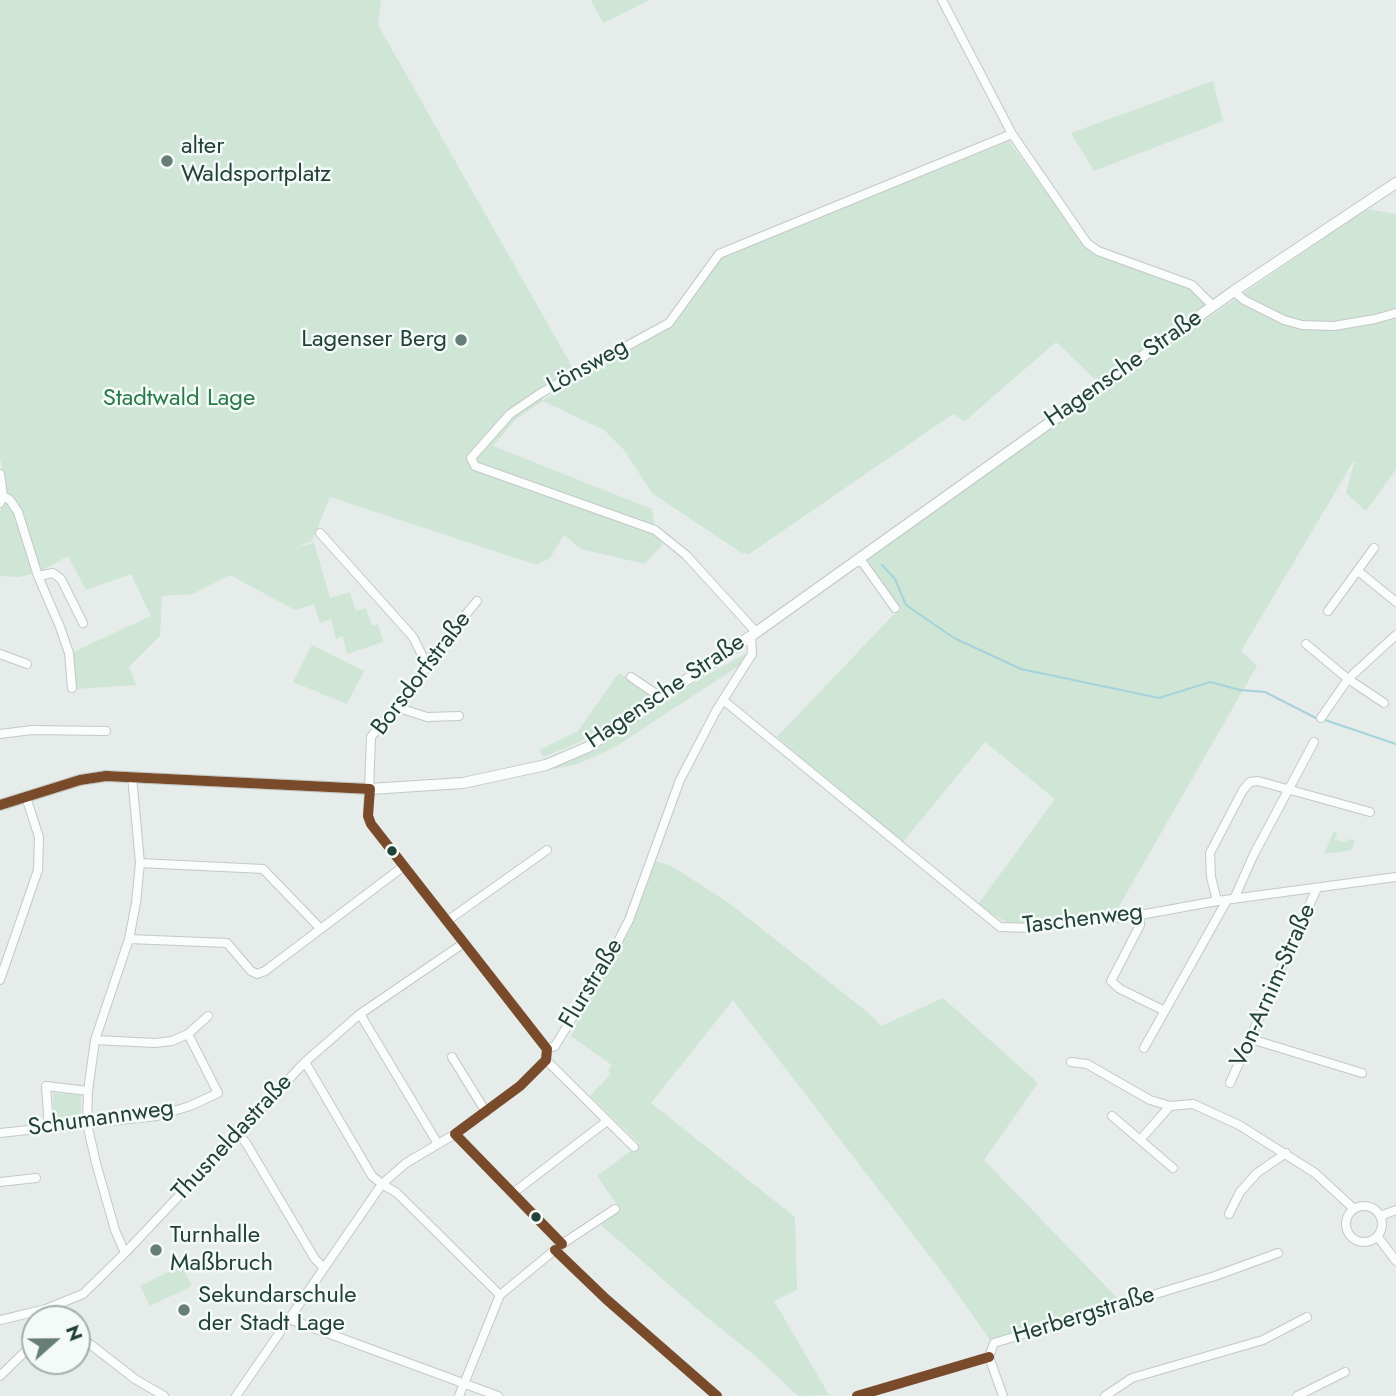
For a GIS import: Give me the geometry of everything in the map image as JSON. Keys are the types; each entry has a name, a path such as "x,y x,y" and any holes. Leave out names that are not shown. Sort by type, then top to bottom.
{"street":[{"path":"942,0 1012,134 1087,243 1098,251 1192,285 1213,306"},
{"name":"Lönsweg","path":"754,634 687,555 655,530 475,466 471,458 510,414 541,393 669,323 719,254 1012,134"},
{"name":"Hagensche Straße","path":"0,805 80,780 132,776 370,789 463,783 546,765 588,747 754,634 1234,291 1396,183"},
{"path":"1234,291 1244,300 1302,325 1334,326 1396,313"},
{"path":"0,474 2,500 10,500 18,512 38,576 69,653 72,688"},
{"path":"320,533 413,637 426,663"},
{"path":"1328,611 1374,548"},
{"path":"857,561 863,564 895,608"},
{"path":"1357,571 1396,602"},
{"path":"38,576 53,573 61,579 83,622"},
{"name":"Borsdorfstraße","path":"477,601 426,663 423,674 371,737 369,820 547,1049"},
{"name":"Flurstraße","path":"546,1060 547,1049 555,1046 629,920 680,780 723,700 752,654 754,634"},
{"path":"1321,718 1348,679 1396,635"},
{"path":"1306,644 1348,679 1384,703"},
{"path":"0,654 27,664"},
{"path":"631,677 662,698"},
{"name":"Taschenweg","path":"723,700 1000,927 1034,929 1396,877"},
{"path":"396,707 427,717 459,716"},
{"path":"0,734 32,730 106,731"},
{"path":"1144,1048 1314,742"},
{"path":"125,1253 115,1230 87,1124 88,1091 95,1040 129,939 136,903 140,863 132,776"},
{"path":"1226,900 1212,877 1210,853 1243,790 1250,782 1258,781 1370,812"},
{"path":"0,980 38,870 38,837 26,797"},
{"path":"447,921 547,850"},
{"path":"140,863 263,869 320,928"},
{"path":"129,939 227,943 251,971 257,974 265,971 404,866"},
{"name":"Von-Arnim-Straße","path":"1230,1083 1317,888"},
{"path":"1140,915 1140,925 1111,981 1120,989 1165,1011"},
{"name":"Thusneldastraße","path":"56,1305 83,1294 305,1062 360,1014 464,943"},
{"path":"360,1014 438,1144"},
{"path":"95,1040 155,1043 172,1041 188,1034 208,1016"},
{"name":"Schumannweg","path":"0,1133 157,1116 190,1106 218,1093 188,1034"},
{"path":"1251,1039 1362,1073"},
{"path":"452,1057 486,1112"},
{"path":"236,1396 382,1184 406,1163 486,1112 520,1086 546,1060 634,1147"},
{"path":"305,1062 372,1176 397,1193 500,1296"},
{"path":"1070,1062 1087,1064 1133,1092 1170,1106 1193,1104 1239,1125 1315,1173 1353,1209"},
{"path":"49,1128 46,1086 88,1091"},
{"path":"1140,1140 1170,1106"},
{"path":"1112,1116 1173,1168"},
{"path":"513,1193 607,1121"},
{"path":"238,1133 315,1259 324,1268"},
{"path":"455,1134 513,1193 606,1299 717,1396"},
{"path":"1229,1214 1241,1192 1257,1173 1286,1153"},
{"path":"0,1181 36,1178"},
{"path":"1368,1207 1380,1216 1382,1227 1378,1237 1366,1243 1349,1237 1345,1229 1346,1221 1353,1209 1368,1207"},
{"path":"458,1396 500,1296 558,1247 615,1209"},
{"path":"1380,1216 1396,1209"},
{"path":"1378,1237 1396,1261"},
{"name":"Herbergstraße","path":"857,1396 989,1357 994,1343 1214,1276 1278,1253"},
{"name":"Thusneldastraße","path":"0,1320 21,1315"},
{"path":"1109,1395 1132,1378 1263,1340 1307,1317"},
{"path":"289,1318 498,1396"},
{"path":"91,1345 135,1379 164,1396"},
{"path":"0,1376 21,1356"},
{"path":"989,1357 1003,1396"},
{"path":"1297,1396 1345,1371"}],"green space":[{"name":"Stadtwald Lage","path":"0,0 381,0 378,25 575,372 541,392 543,400 673,325 722,257 1009,141 1090,252 1190,287 1205,305 1098,382 1056,342 965,421 953,414 749,554 742,553 652,493 624,450 604,430 543,401 516,419 493,446 652,509 655,529 663,544 645,564 581,549 564,535 550,558 537,565 330,497 312,541 293,548 314,543 330,598 350,592 356,611 366,608 372,626 378,624 383,642 347,654 343,636 336,639 331,619 320,623 314,604 295,610 230,575 193,594 162,596 160,636 129,667 136,685 76,689 71,653 151,616 131,574 86,590 68,556 40,572 19,577 0,576 0,511 7,493 0,458"},
{"path":"591,0 649,0 603,23"},
{"path":"1213,81 1223,121 1094,171 1071,133"},
{"path":"1366,209 1396,214 1396,469 1366,511 1346,493 1354,463 1365,465 1353,462 1241,651 1257,666 1115,913 1014,926 977,906 1055,799 985,742 902,843 777,737 896,612 901,610 863,563 1137,367"},
{"path":"312,645 364,671 347,704 293,682"},
{"path":"747,653 740,665 615,747 578,764 519,776 583,754 700,679"},
{"path":"619,673 656,695 610,726 543,757 539,750 578,731"},
{"path":"1334,831 1337,833 1335,840 1355,841 1351,850 1324,854"},
{"path":"654,860 673,867 729,903 871,1015 881,1026 943,998 1038,1083 984,1160 1120,1301 990,1340 948,1280 733,1000 651,1103 795,1217 797,1290 774,1301 829,1395 798,1396 759,1359 601,1225 617,1213 619,1207 597,1176 640,1144 590,1096 611,1074 608,1071 612,1065 571,1036"},
{"path":"53,1093 81,1095 81,1119 77,1123 54,1124"},
{"path":"182,1265 192,1286 150,1306 140,1286"}],"waterway":[{"path":"882,565 895,579 906,605 954,638 1021,669 1159,698 1210,682 1240,690 1265,692 1316,718"},
{"path":"1325,720 1396,744"}],"transit line":[{"path":"0,805 80,780 106,776 370,789"},
{"path":"370,789 368,816 371,824 547,1049"},
{"path":"455,1134 520,1086 546,1060 547,1049"},
{"path":"455,1134 562,1244"},
{"path":"555,1250 606,1299 717,1396"},
{"path":"857,1396 989,1357"}],"place":[{"name":"alter Waldsportplatz","path":"167,161"},
{"name":"Lagenser Berg","path":"461,340"},
{"name":"Turnhalle Maßbruch","path":"156,1250"},
{"name":"Sekundarschule der Stadt Lage","path":"184,1310"}]}
